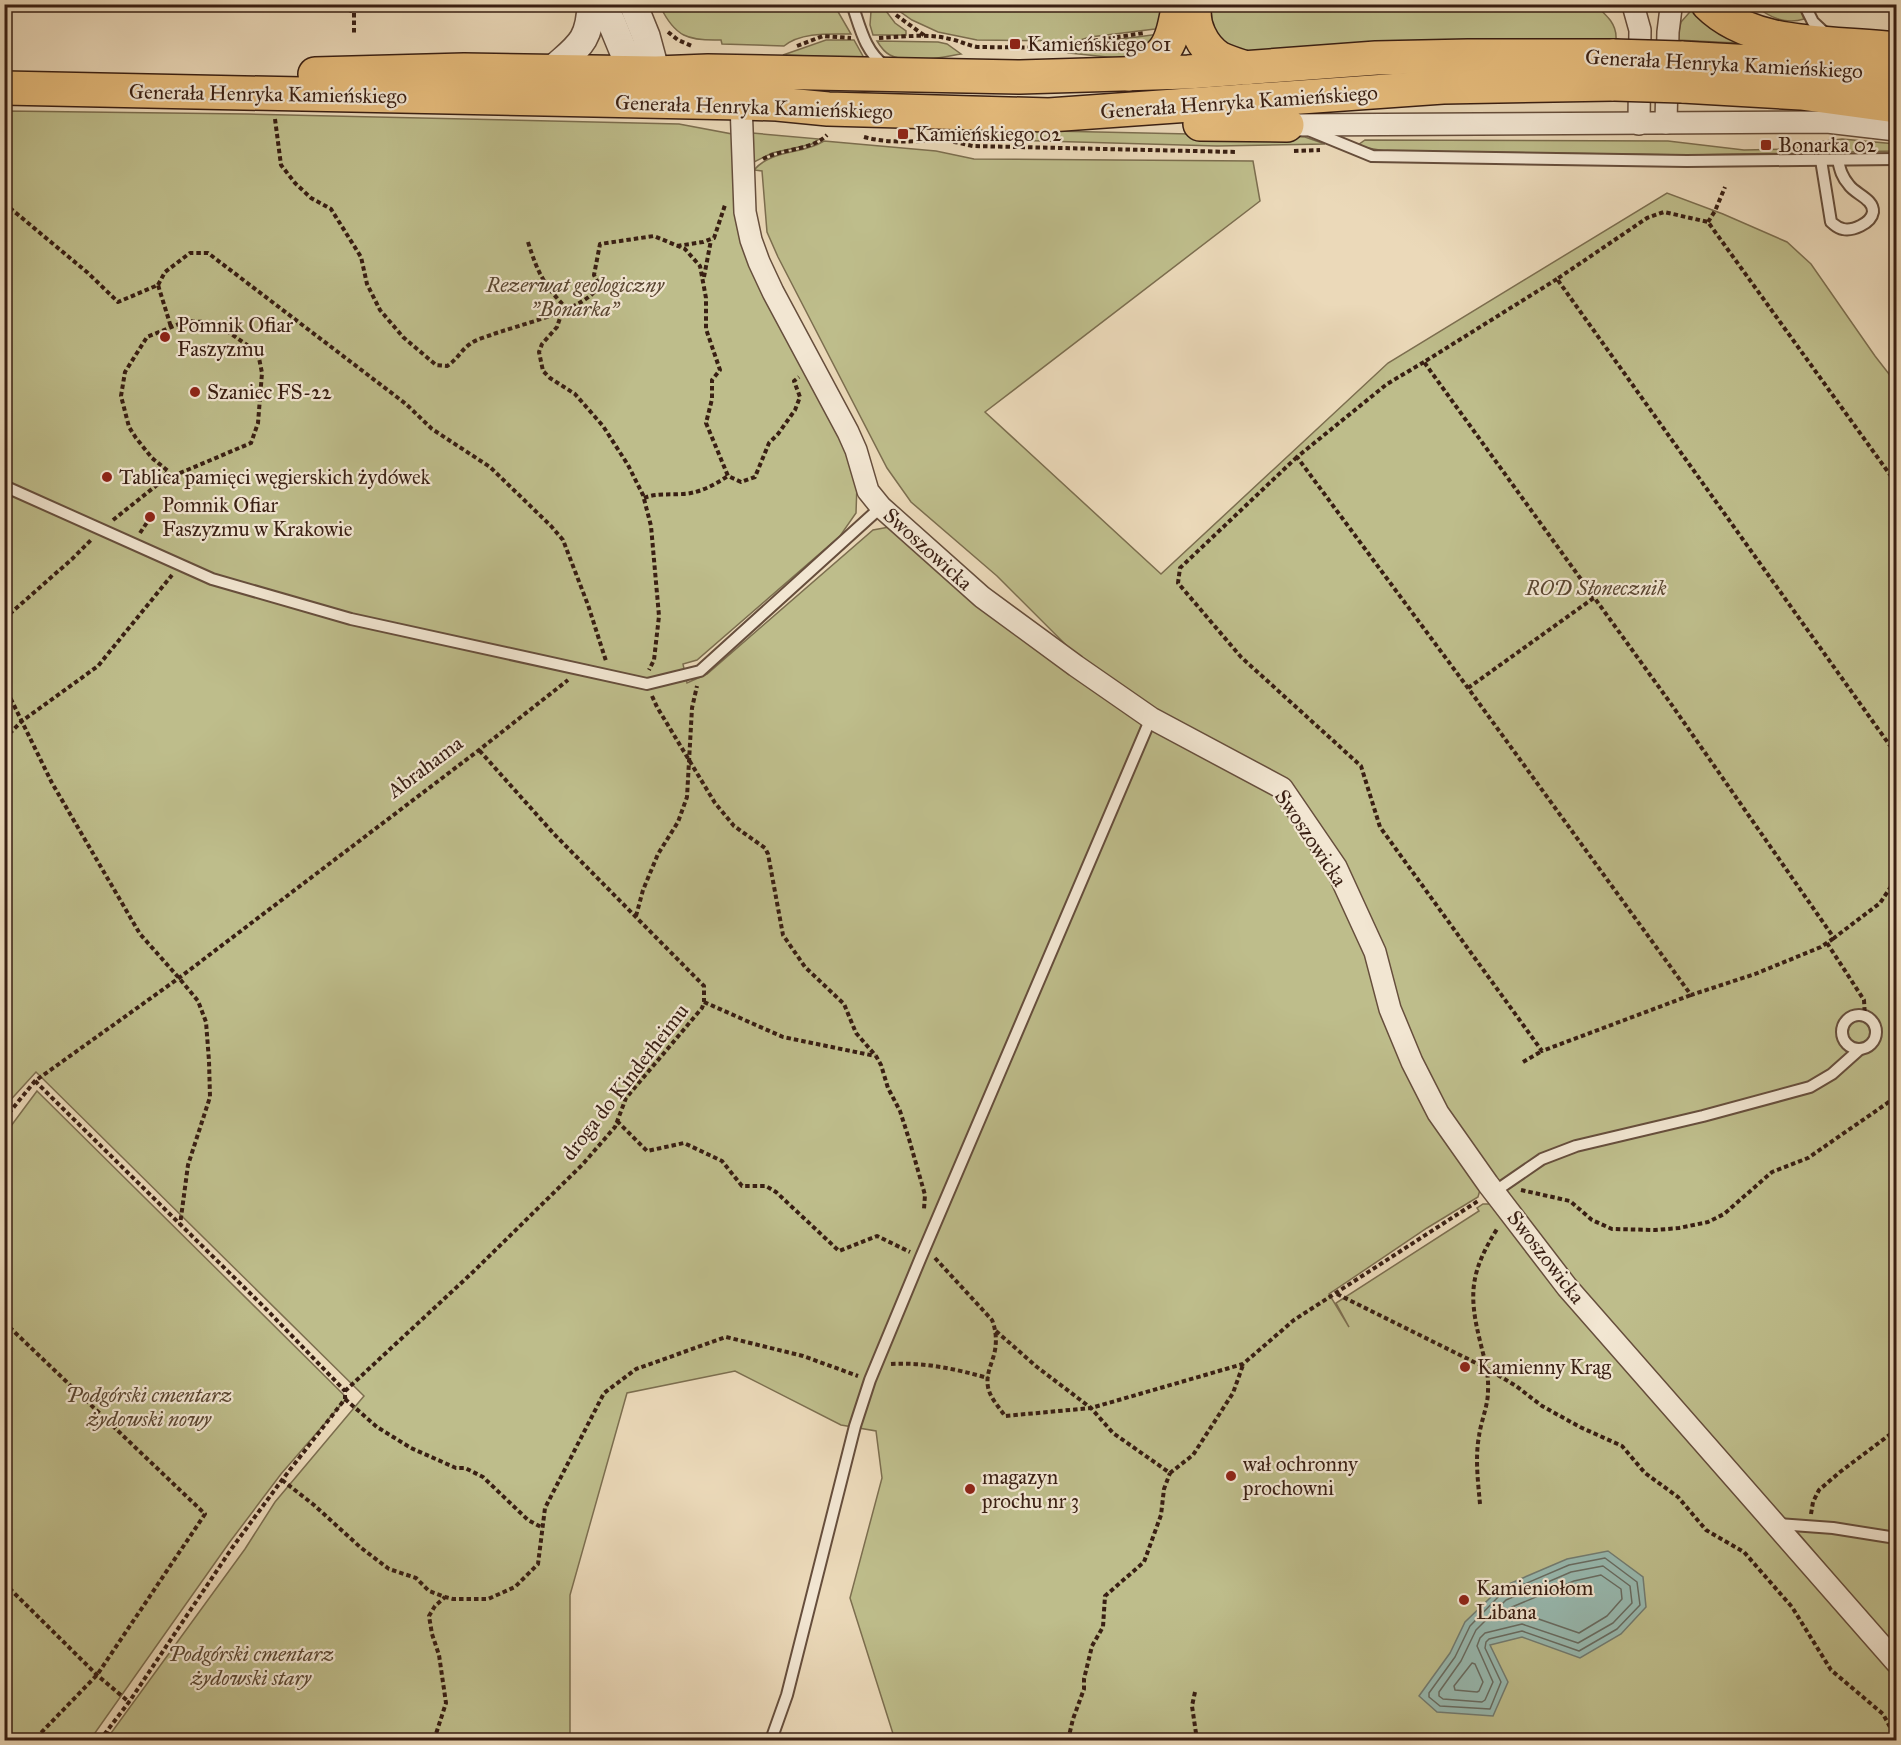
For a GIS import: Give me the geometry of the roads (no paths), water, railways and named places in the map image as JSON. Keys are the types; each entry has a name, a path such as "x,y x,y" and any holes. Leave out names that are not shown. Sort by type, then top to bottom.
{"main road":[{"path":"1127,74 1149,65 1167,48 1173,35 1179,4"},
{"path":"1195,4 1197,32 1208,47 1218,57 1246,68"},
{"path":"1708,4 1719,15 1740,26 1769,36 1896,49"},
{"name":"Generała Henryka Kamieńskiego","path":"4,88 644,82 708,71 1020,77 1246,68 1376,58 1468,56 1614,70 1682,72 1772,63 1896,75"},
{"name":"Generała Henryka Kamieńskiego","path":"4,67 300,74 464,69 551,71 644,82 741,103 828,109 1049,115 1443,87 1614,70"},
{"name":"Generała Henryka Kamieńskiego","path":"1682,72 1801,93 1896,106"},
{"path":"1049,115 1188,124 1289,138"}],"street":[{"path":"551,71 584,40 590,25 591,4"},
{"path":"602,4 644,82"},
{"path":"633,4 646,36 644,82"},
{"path":"1633,4 1645,10 1658,11 1675,7 1668,32 1666,123"},
{"path":"1633,4 1640,30 1639,124"},
{"name":"Swoszowicka","path":"741,103 745,212 759,262 848,432 868,491 881,507 982,597 1151,718 1282,788 1336,867 1375,952 1390,1009 1412,1062 1438,1113 1567,1287 1896,1662"},
{"name":"Generała Henryka Kamieńskiego","path":"1289,138 1666,123 1827,122 1896,130"}],"lane":[{"path":"1804,4 1813,22 1836,43"},
{"path":"854,10 864,38 875,58 897,74"},
{"path":"1289,138 1317,133 1372,156 1686,161 1896,159"},
{"path":"1821,160 1831,222 1836,227 1845,230 1856,228 1869,221 1873,212 1870,203 1850,188 1841,174 1838,160"},
{"path":"4,486 212,579 351,620 644,683 700,671 881,507"},
{"path":"771,1740 787,1695 855,1426 870,1380 1151,718"},
{"path":"1494,1191 1542,1159 1576,1146 1810,1088 1832,1074 1860,1049 1870,1044 1875,1034 1874,1024 1860,1015 1849,1018 1842,1032 1845,1043 1860,1049"},
{"path":"1777,1524 1833,1528 1896,1538"}],"water":[{"path":"1608,1551 1643,1577 1646,1607 1621,1634 1580,1658 1522,1637 1490,1645 1508,1682 1493,1716 1437,1712 1419,1696 1450,1653 1465,1622 1497,1589 1567,1559"}],"place":[{"name":"Kamieńskiego 01","path":"1015,44"},
{"name":"Kamieńskiego 02","path":"903,134"},
{"name":"Bonarka 02","path":"1766,145"},
{"name":"Pomnik Ofiar Faszyzmu","path":"165,337"},
{"name":"Szaniec FS-22","path":"195,392"},
{"name":"Tablica pamięci węgierskich żydówek","path":"107,477"},
{"name":"Pomnik Ofiar Faszyzmu w Krakowie","path":"150,517"},
{"name":"Kamienny Krąg","path":"1465,1367"},
{"name":"wał ochronny prochowni","path":"1231,1476"},
{"name":"magazyn prochu nr 3","path":"970,1489"},
{"name":"Kamieniołom Libana","path":"1464,1600"}],"park label":[{"name":"Rezerwat geologiczny \"Bonarka\"","path":"575,297"},
{"name":"ROD Słonecznik","path":"1596,588"},
{"name":"Podgórski cmentarz żydowski nowy","path":"149,1407"},
{"name":"Podgórski cmentarz żydowski stary","path":"251,1666"}]}
